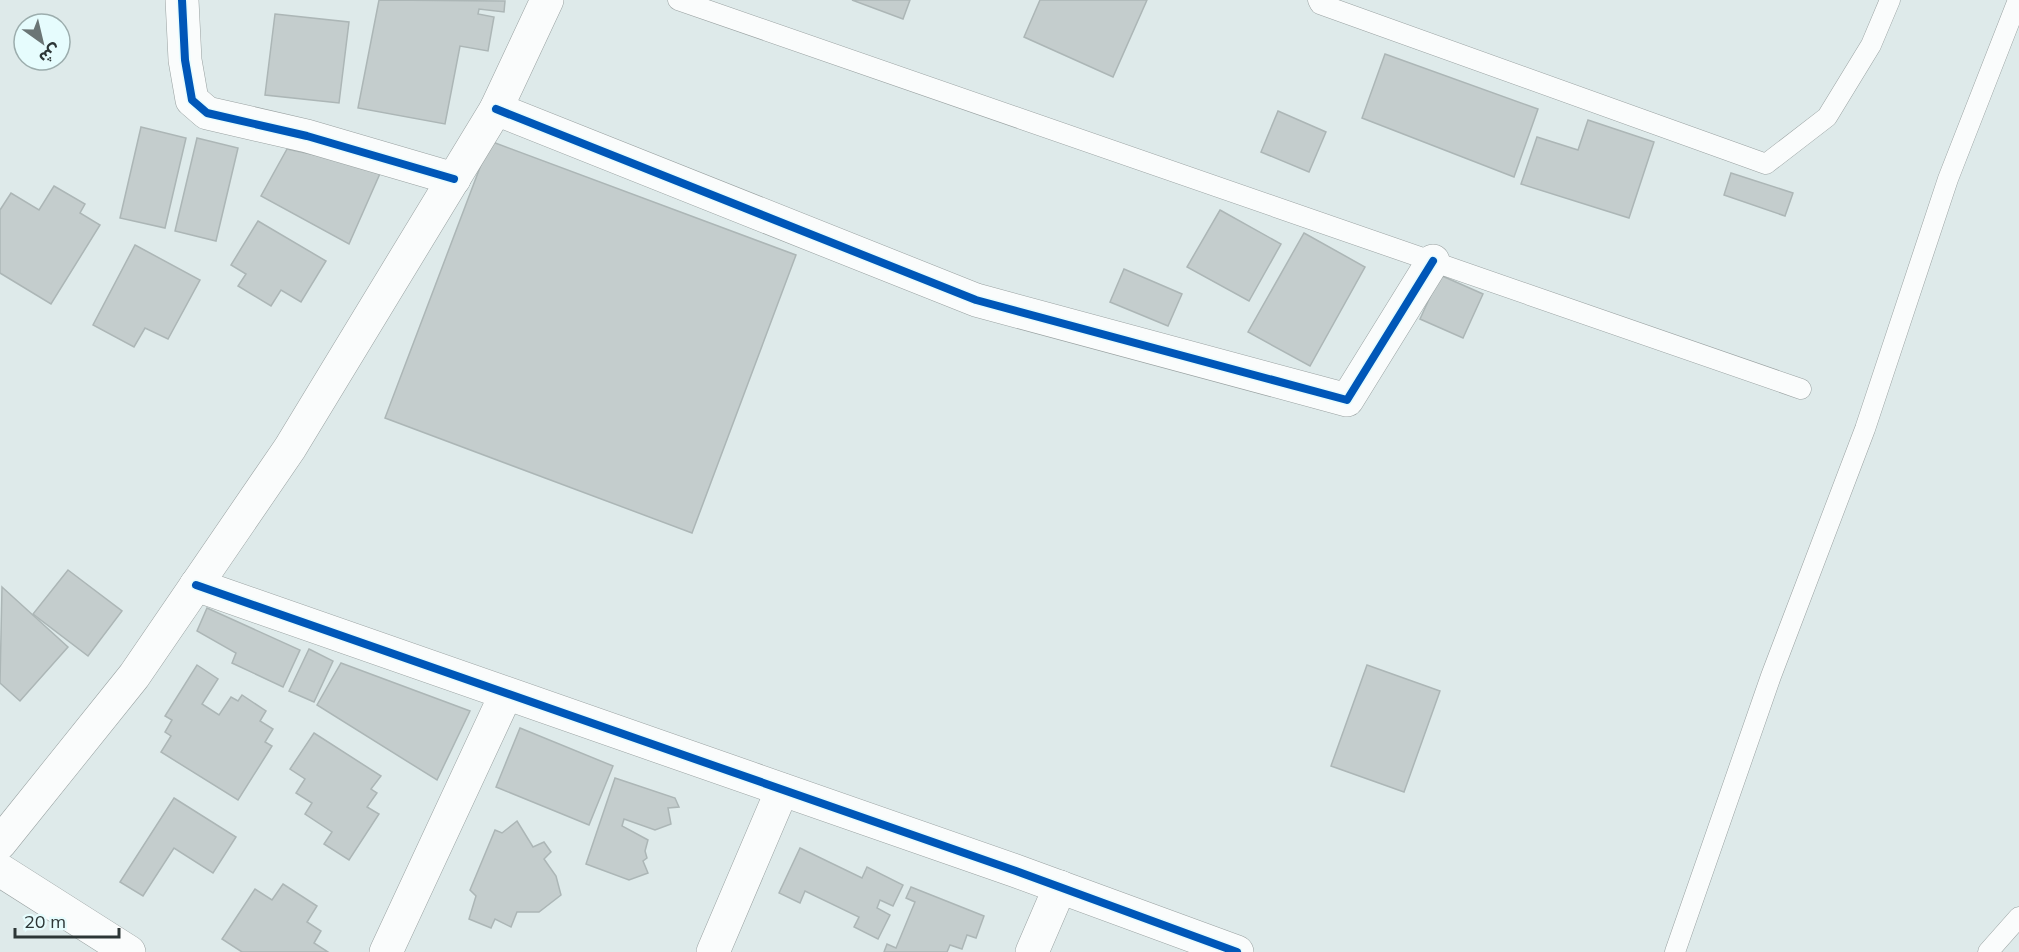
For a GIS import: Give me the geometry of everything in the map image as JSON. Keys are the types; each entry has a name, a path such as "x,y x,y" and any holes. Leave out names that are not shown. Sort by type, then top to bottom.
{"street":[{"path":"182,0 185,60 192,100 207,112 307,136 454,179"},
{"path":"0,843 134,676 290,448 496,109 547,0"},
{"path":"496,109 976,300 1347,399 1433,261"},
{"path":"196,585 1060,887 1237,952"},
{"path":"386,952 506,694"},
{"path":"713,952 782,790"},
{"path":"0,870 129,952"},
{"path":"1032,952 1060,887"}],"lane":[{"path":"678,0 1801,389"},
{"path":"1318,0 1320,4 1766,164 1827,117 1871,45 1890,0"},
{"path":"1675,952 1771,676 1865,429 1948,179 2018,0"},
{"path":"1999,948 2019,918"}],"building":[{"path":"379,0 505,1 504,12 479,9 478,14 494,17 488,51 460,46 445,124 358,108"},
{"path":"852,0 910,0 903,19"},
{"path":"1040,0 1147,0 1113,77 1024,37"},
{"path":"275,14 349,22 339,103 265,95"},
{"path":"1385,54 1538,109 1514,177 1362,118"},
{"path":"1278,111 1326,132 1309,172 1261,152"},
{"path":"1588,120 1654,142 1629,218 1521,184 1537,137 1578,150"},
{"path":"141,127 186,138 165,228 120,218"},
{"path":"197,138 238,148 216,241 175,231"},
{"path":"490,141 796,255 692,533 385,418"},
{"path":"287,149 382,169 349,244 261,196"},
{"path":"1731,173 1793,193 1785,216 1724,195"},
{"path":"54,186 85,204 80,213 100,225 51,304 0,273 0,210 11,193 39,210"},
{"path":"1220,210 1281,244 1249,301 1187,267"},
{"path":"258,221 326,261 301,302 281,290 271,306 238,286 246,274 231,265"},
{"path":"1304,233 1365,267 1310,366 1248,332"},
{"path":"135,245 200,280 168,339 145,328 134,347 93,325"},
{"path":"1124,269 1182,294 1168,326 1110,302"},
{"path":"1440,275 1483,294 1463,338 1420,319"},
{"path":"68,570 122,611 88,656 33,614"},
{"path":"2,587 68,647 20,701 0,683"},
{"path":"207,608 300,650 283,687 232,663 236,653 197,631"},
{"path":"309,649 333,661 314,702 289,691"},
{"path":"341,663 470,711 437,780 317,705"},
{"path":"197,665 218,679 202,704 219,715 231,697 238,701 242,695 266,711 260,721 273,729 265,742 272,746 238,800 161,752 171,736 165,732 172,720 165,716"},
{"path":"1367,665 1440,691 1404,792 1331,766"},
{"path":"520,728 613,766 589,825 496,787"},
{"path":"314,733 381,776 371,789 377,793 367,807 379,814 349,860 324,844 332,832 305,814 312,803 296,793 305,779 290,769"},
{"path":"615,778 675,798 679,807 668,808 671,824 655,830 624,819 622,826 648,840 645,851 647,858 643,861 648,873 629,880 586,864"},
{"path":"174,798 236,837 213,873 174,848 143,896 120,882"},
{"path":"517,821 533,847 544,842 551,852 544,859 556,876 561,895 539,912 517,912 511,927 495,919 491,928 469,919 476,896 470,890 495,830 502,833"},
{"path":"800,848 862,878 867,867 903,885 893,906 880,900 877,908 890,915 878,939 854,927 859,917 805,891 800,903 779,893"},
{"path":"283,884 317,906 307,922 321,931 314,943 328,952 242,952 222,939 255,889 272,900"},
{"path":"911,887 984,916 976,938 967,935 962,949 950,945 947,952 884,952 887,944 896,948 915,902 906,898"}],"cycle path":[{"path":"182,0 185,60 192,100 207,113 307,136 454,179"},
{"path":"496,109 976,300 1347,400 1433,261"},
{"path":"196,585 1016,871 1237,952"}]}
